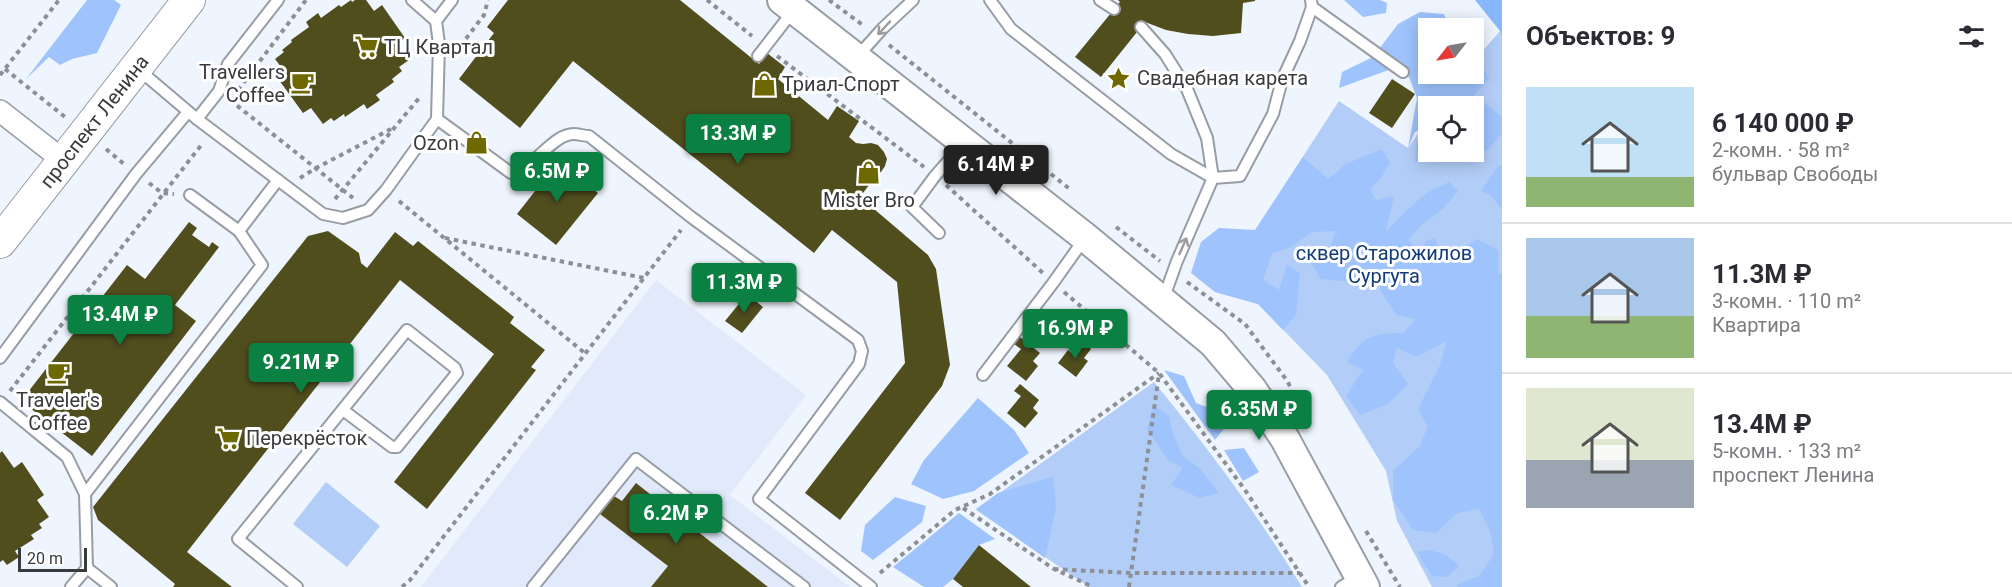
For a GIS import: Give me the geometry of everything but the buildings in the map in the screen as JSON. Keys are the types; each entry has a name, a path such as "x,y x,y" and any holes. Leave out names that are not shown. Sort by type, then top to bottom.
{"main road":[{"name":"проспект Ленина","path":"0,242 189,0"},
{"path":"788,5 1085,237 1213,343 1252,389 1285,439 1355,583"}],"street":[{"path":"0,111 63,160"}],"lane":[{"path":"0,358 136,174 219,91 228,64 278,0"},
{"path":"136,67 193,116 323,214 343,218 368,210 386,190 437,119 439,44 436,21 412,0"},
{"path":"436,21 452,0"},
{"path":"857,57 913,0"},
{"path":"990,0 1011,29 1172,154 1213,178 1240,176 1273,114 1282,80 1300,41 1311,3 1403,72"},
{"path":"1100,0 1114,9"},
{"path":"761,51 788,5"},
{"path":"1141,27 1166,54 1187,89 1207,138 1213,178 1177,261 1163,301"},
{"path":"437,119 512,173 522,171 559,140 573,134 588,136 691,217 858,340 862,351 859,364 759,499 869,585"},
{"path":"939,233 912,207 965,142"},
{"path":"239,231 282,183"},
{"path":"85,494 262,265 239,231 190,195"},
{"path":"982,375 1053,283 1085,237"},
{"path":"297,587 238,539 342,410 407,330 455,368 457,373 397,447 392,447 342,410"},
{"path":"1,402 67,457 85,494 87,567 71,587"},
{"path":"533,587 636,459 804,587"},
{"path":"87,567 111,587"}],"path":[{"path":"0,75 59,0"},
{"path":"306,0 230,100 368,210"},
{"path":"323,214 438,76 484,15 488,0"},
{"path":"707,0 761,51 935,176 1053,283 1159,373 1245,490 1309,587"},
{"path":"282,183 393,128"},
{"path":"1,402 213,130"},
{"path":"386,190 586,354"},
{"path":"402,587 410,580 691,217"},
{"path":"443,237 644,278"},
{"path":"869,585 955,510 990,494 1159,373"},
{"path":"1129,587 1159,373"},
{"path":"963,507 1054,569 1093,587"},
{"path":"1054,569 1131,573 1300,573"}],"shaded area":[{"path":"1475,0 1502,0 1502,37 1500,31"},
{"path":"656,280 806,395 730,495 850,587 421,587"}],"green space":[{"path":"87,0 114,0 121,5 97,53 72,59 60,65 49,57 26,79"},
{"path":"1344,0 1380,0 1387,3 1386,13 1363,17"},
{"path":"1420,12 1444,14 1445,18 1418,18 1418,84 1484,84 1474,96 1418,96 1418,131 1415,132 1408,148 1417,98 1409,77 1394,68 1339,88 1342,72 1373,57 1398,24"},
{"name":"сквер Старожилов Сургута","path":"1500,31 1502,37 1502,587 1432,587 1397,521 1386,471 1327,375 1258,304 1215,292 1339,101 1408,148 1418,134 1418,162 1484,162 1484,96 1448,96 1462,84 1484,84 1484,49"},
{"path":"1484,69 1489,78 1484,84"},
{"path":"1484,102 1502,117 1502,134 1484,152"},
{"path":"1418,142 1418,162 1415,162"},
{"path":"1382,149 1390,163 1381,178 1370,189 1376,200 1394,196 1386,231 1430,191 1449,182 1458,191 1443,209 1421,225 1408,240 1420,251 1426,241 1435,238 1443,261 1477,239 1498,250 1498,275 1502,273 1502,587 1457,587 1479,576 1494,554 1490,531 1479,509 1457,513 1436,533 1413,530 1393,500 1393,471 1420,446 1428,426 1418,409 1440,365 1447,341 1416,357 1397,348 1393,363 1408,384 1388,404 1360,415 1346,396 1363,370 1347,362 1358,346 1376,335 1403,333 1416,319 1396,315 1380,290 1384,272 1355,282 1321,279 1310,262 1329,250 1336,231 1312,232 1291,247 1272,253 1263,280 1279,290 1287,265 1300,273 1296,315 1283,330 1258,304 1215,292 1191,273 1201,242 1219,228 1255,230 1303,157 1328,179 1346,164"},
{"path":"1502,165 1502,209 1491,196 1481,191 1497,167"},
{"path":"1164,370 1184,376 1196,403 1215,410 1227,425 1215,440"},
{"path":"1154,382 1232,482 1302,587 1089,587 976,510"},
{"path":"978,398 1014,430 1029,453 974,491 943,499 911,484 924,460"},
{"path":"1153,405 1169,416 1172,431 1182,455 1200,469 1219,493 1200,498 1171,485 1183,468 1168,460 1147,429"},
{"path":"1244,448 1259,472 1243,481 1224,450"},
{"path":"1053,477 1056,508 1045,558 976,509 998,493"},
{"path":"326,482 380,526 347,567 293,524"},
{"path":"895,497 926,506 922,522 873,560 861,551 865,525"},
{"path":"959,513 995,539 979,545 953,579 943,587 924,587 893,567"},
{"path":"1430,550 1446,555 1459,566 1447,577 1432,576 1417,552"}],"place":[{"name":"ТЦ Квартал","path":"366,47"},
{"name":"Свадебная карета","path":"1119,78"},
{"name":"Travellers Coffee","path":"303,83"},
{"name":"Триал-Спорт","path":"764,84"},
{"name":"Ozon","path":"477,143"},
{"name":"Mister Bro","path":"869,172"},
{"name":"Traveler's Coffee","path":"58,373"},
{"name":"Перекрёсток","path":"228,438"}]}
